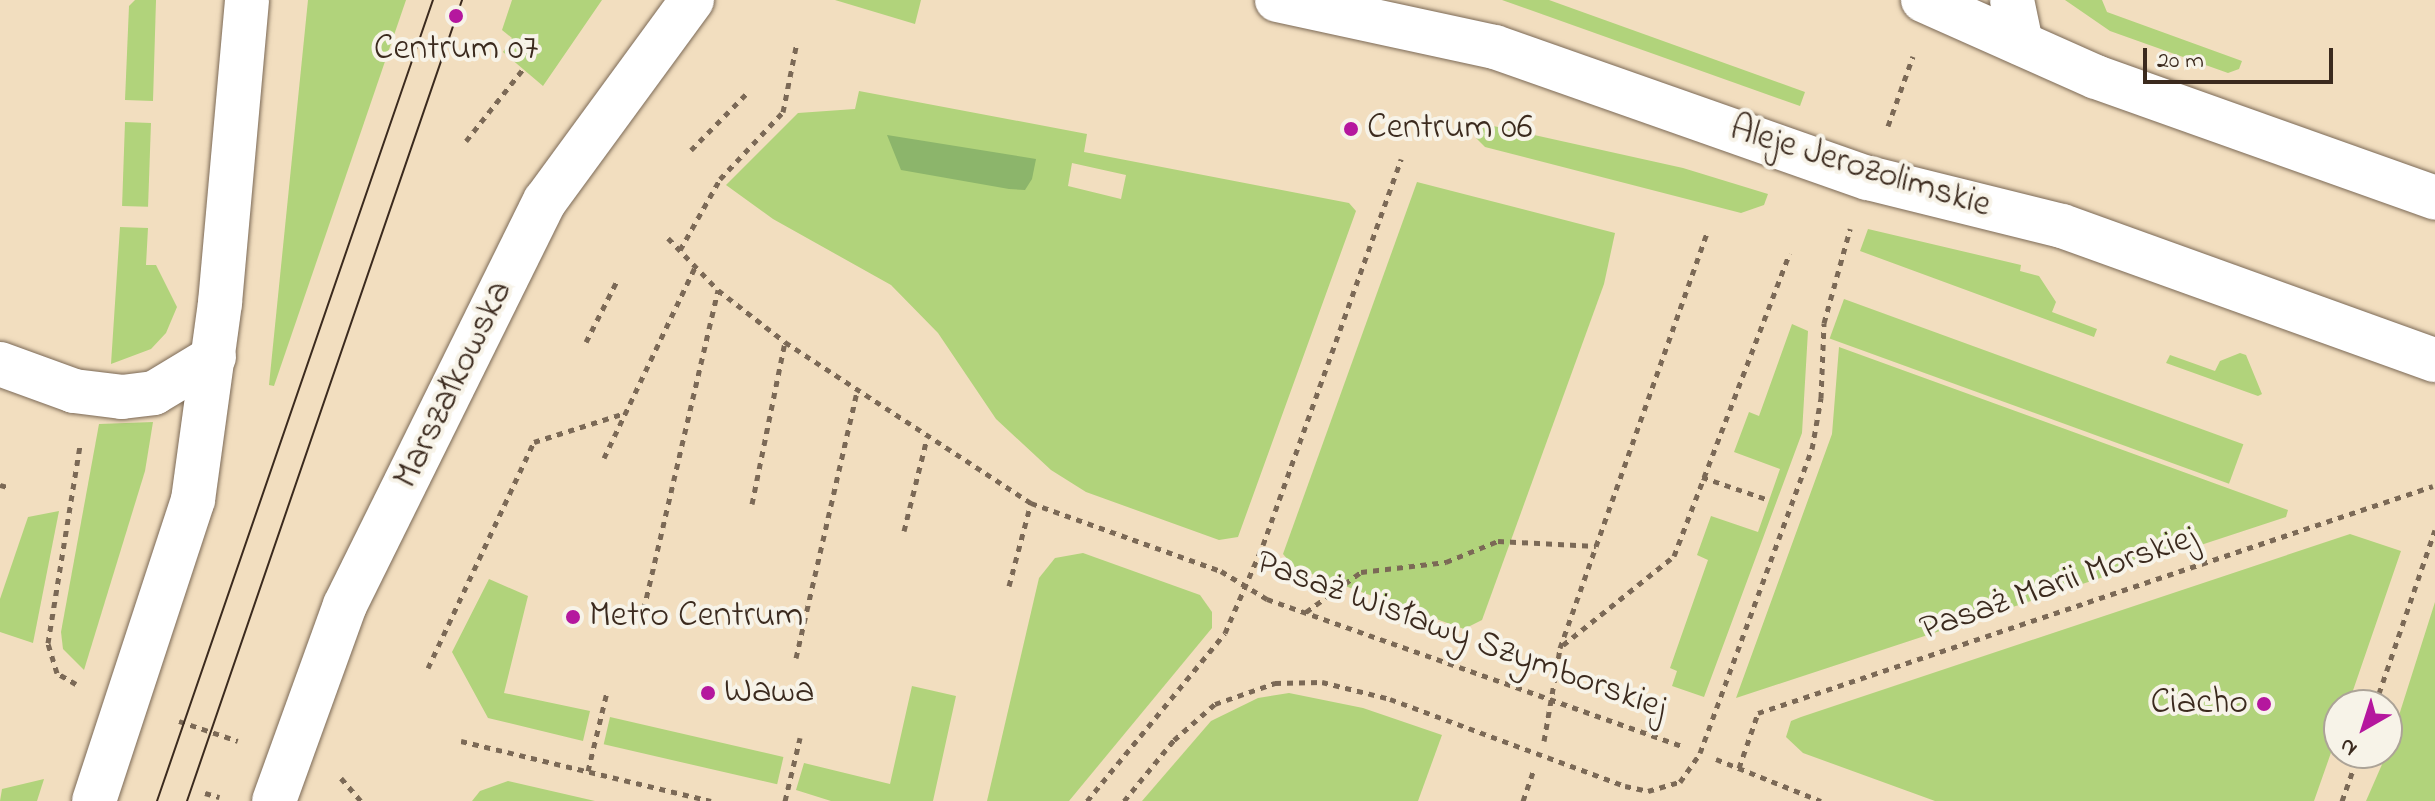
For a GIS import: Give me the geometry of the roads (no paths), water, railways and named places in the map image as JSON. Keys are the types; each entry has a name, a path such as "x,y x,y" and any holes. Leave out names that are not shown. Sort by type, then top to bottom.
{"main road":[{"path":"94,801 193,500 214,357 247,0"},
{"name":"Marszałkowska","path":"274,801 345,605 545,201 692,0"},
{"name":"Aleje Jerozolimskie","path":"1277,0 1495,47 1868,178 2062,226 2435,360"},
{"path":"1923,0 2096,77 2435,198"},
{"path":"2012,0 2021,43"},
{"path":"0,364 74,391 122,397 154,393 214,357"}],"tram line":[{"path":"157,801 433,0"},
{"path":"187,801 462,0"}],"place":[{"name":"Centrum 07","path":"456,16"},
{"name":"Centrum 06","path":"1351,129"},
{"name":"Metro Centrum","path":"573,617"},
{"name":"Wawa","path":"708,693"},
{"name":"Ciacho","path":"2264,704"}]}
